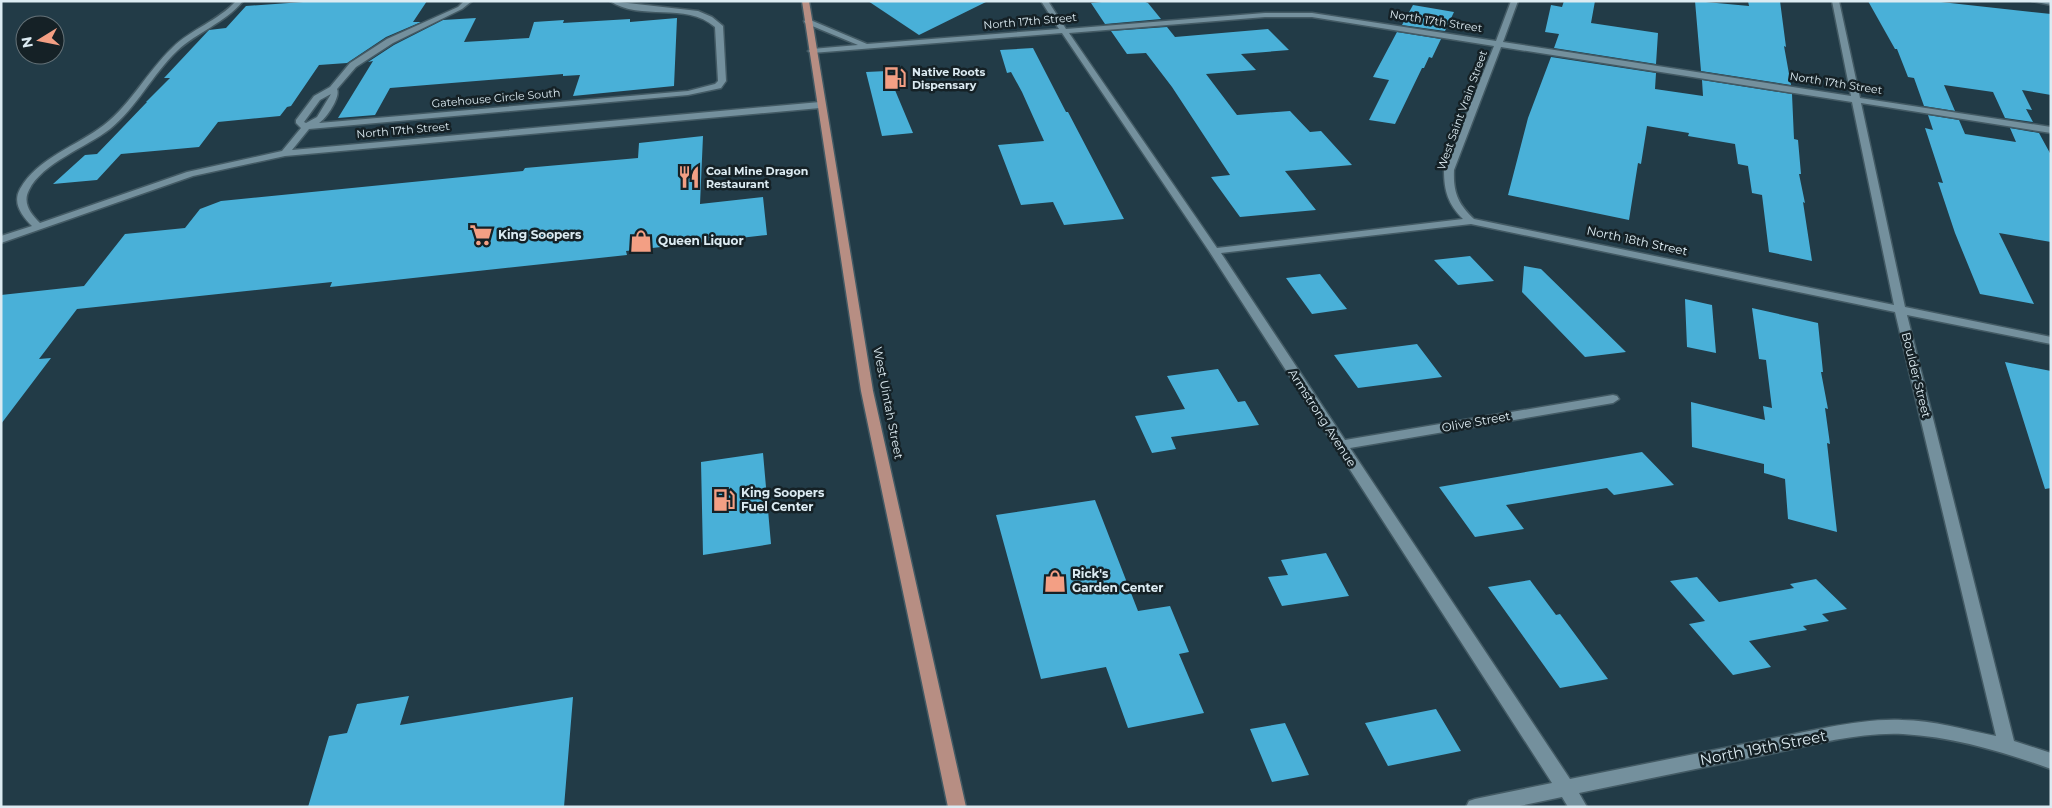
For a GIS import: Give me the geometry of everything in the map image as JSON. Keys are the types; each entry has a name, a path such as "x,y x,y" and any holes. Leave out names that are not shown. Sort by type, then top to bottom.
{"main road":[{"name":"West Uintah Street","path":"805,1 820,105 867,390 957,807"}],"street":[{"path":"38,226 27,215 21,203 23,191 27,186 46,168 108,126 184,41 222,18 240,1"},
{"path":"306,127 300,123 300,120 318,98 333,88 353,65 376,49 460,8 469,1"},
{"name":"Gatehouse Circle South","path":"306,127 688,92 718,86 722,81 719,26 714,19 707,16 627,6 613,1"},
{"name":"Armstrong Avenue","path":"1044,1 1214,250 1578,807"},
{"name":"West Saint Vrain Street","path":"1471,221 1456,208 1450,196 1450,170 1515,1"},
{"name":"Boulder Street","path":"1835,1 1900,309 2007,746"},
{"path":"2035,1 2051,3"},
{"name":"North 17th Street","path":"812,51 1298,14 1342,18 2051,130"},
{"path":"808,21 868,46"},
{"path":"285,153 306,127 320,119 335,93 333,88"},
{"name":"North 17th Street","path":"1,240 190,174 285,153 820,105"},
{"name":"North 18th Street","path":"1214,250 1471,221 2051,340"},
{"name":"Olive Street","path":"1340,445 1613,399"},
{"name":"North 19th Street","path":"1475,807 1829,734 1872,728 1903,727 1942,732 2007,746 2051,761"}],"building":[{"path":"317,1 427,1 413,22 421,22 386,37 347,63 319,65 291,106 287,107 280,116 218,122 199,147 121,154 97,180 53,184 85,155 97,154 170,78 164,78 209,30 226,28 246,6"},
{"path":"868,1 988,1 919,35"},
{"path":"1143,1 1148,3 1161,19 1105,24 1091,3"},
{"path":"1564,1 1595,1 1591,23 1658,33 1656,64 1554,48 1559,34 1545,32 1551,5 1562,7"},
{"path":"1695,1 1749,6 1748,1 1780,1 1786,47 1784,46 1791,85 1701,71"},
{"path":"1868,1 1932,1 2051,14 2051,95 2022,90 2032,110 2026,109 2033,122 2005,118 1993,92 1944,85 1955,111 1924,106 1914,78 1908,77 1897,49 1895,49"},
{"path":"1413,5 1454,12 1445,31 1402,25"},
{"path":"476,18 464,42 529,38 534,22 564,20 563,23 630,19 630,22 677,18 674,86 573,96 580,75 563,76 563,74 390,88 375,115 338,118 373,61 368,62 394,45 443,20"},
{"path":"1167,27 1175,37 1268,29 1289,50 1241,54 1256,70 1206,74 1237,115 1290,111 1310,132 1321,131 1352,165 1285,171 1316,210 1240,217 1211,177 1230,175 1172,87 1146,53 1127,54 1111,31"},
{"path":"1397,32 1441,39 1432,58 1429,57 1424,68 1422,68 1395,124 1369,120 1389,80 1373,77"},
{"path":"1033,48 1124,219 1064,225 1053,202 1021,205 998,145 1044,141 1022,92 1011,72 1007,73 1000,50"},
{"path":"1551,57 1656,73 1655,89 1703,96 1702,80 1792,94 1794,139 1798,140 1801,174 1799,174 1805,203 1803,202 1812,261 1769,252 1762,195 1752,193 1748,166 1738,164 1735,144 1688,136 1689,133 1647,126 1641,164 1638,163 1629,220 1508,195 1528,118"},
{"path":"887,71 913,133 882,136 866,72"},
{"path":"1928,115 1959,120 1965,134 2016,142 2010,128 2039,133 2051,155 2051,242 1999,233 2034,304 1980,294 1955,233 1938,182 1943,183 1925,128 1933,130"},
{"path":"703,136 700,204 763,197 767,235 626,251 627,255 330,287 332,282 77,309 39,359 51,358 1,424 1,295 84,286 125,234 185,228 200,209 221,201 523,171 525,168 638,158 639,143"},
{"path":"1470,256 1494,281 1458,285 1434,260"},
{"path":"1524,266 1541,269 1626,352 1585,357 1522,292"},
{"path":"1320,274 1347,309 1312,314 1286,278"},
{"path":"1685,299 1712,305 1716,353 1687,347"},
{"path":"1752,308 1818,323 1823,372 1821,372 1828,409 1825,408 1830,444 1827,443 1837,532 1788,519 1785,479 1764,473 1764,464 1692,447 1691,402 1765,420 1763,406 1772,408 1766,360 1759,359"},
{"path":"1417,344 1442,377 1358,388 1334,355"},
{"path":"2005,362 2051,371 2051,488 2045,489"},
{"path":"1218,369 1238,402 1245,401 1259,425 1171,437 1176,449 1152,453 1135,416 1185,409 1167,376"},
{"path":"1642,452 1674,485 1614,495 1607,488 1506,505 1524,529 1475,537 1439,487"},
{"path":"763,453 771,544 703,555 701,462"},
{"path":"1095,500 1138,611 1170,606 1189,652 1179,654 1204,713 1128,728 1106,667 1041,679 996,515"},
{"path":"1326,553 1349,596 1282,606 1268,577 1288,575 1281,560"},
{"path":"1697,577 1719,602 1794,588 1790,584 1816,579 1847,609 1822,614 1829,621 1803,626 1807,630 1749,641 1771,667 1733,675 1689,624 1705,621 1670,581"},
{"path":"1530,580 1556,615 1560,614 1608,679 1560,688 1488,587"},
{"path":"409,696 400,725 573,697 564,807 308,807 329,736 347,733 357,704"},
{"path":"1436,709 1461,751 1388,766 1365,723"},
{"path":"1285,723 1309,775 1272,782 1250,729"}],"place":[{"name":"Native Roots Dispensary","path":"895,78"},
{"name":"Coal Mine Dragon Restaurant","path":"689,177"},
{"name":"King Soopers","path":"481,235"},
{"name":"Queen Liquor","path":"641,241"},
{"name":"King Soopers Fuel Center","path":"724,500"},
{"name":"Rick's Garden Center","path":"1055,581"}]}
